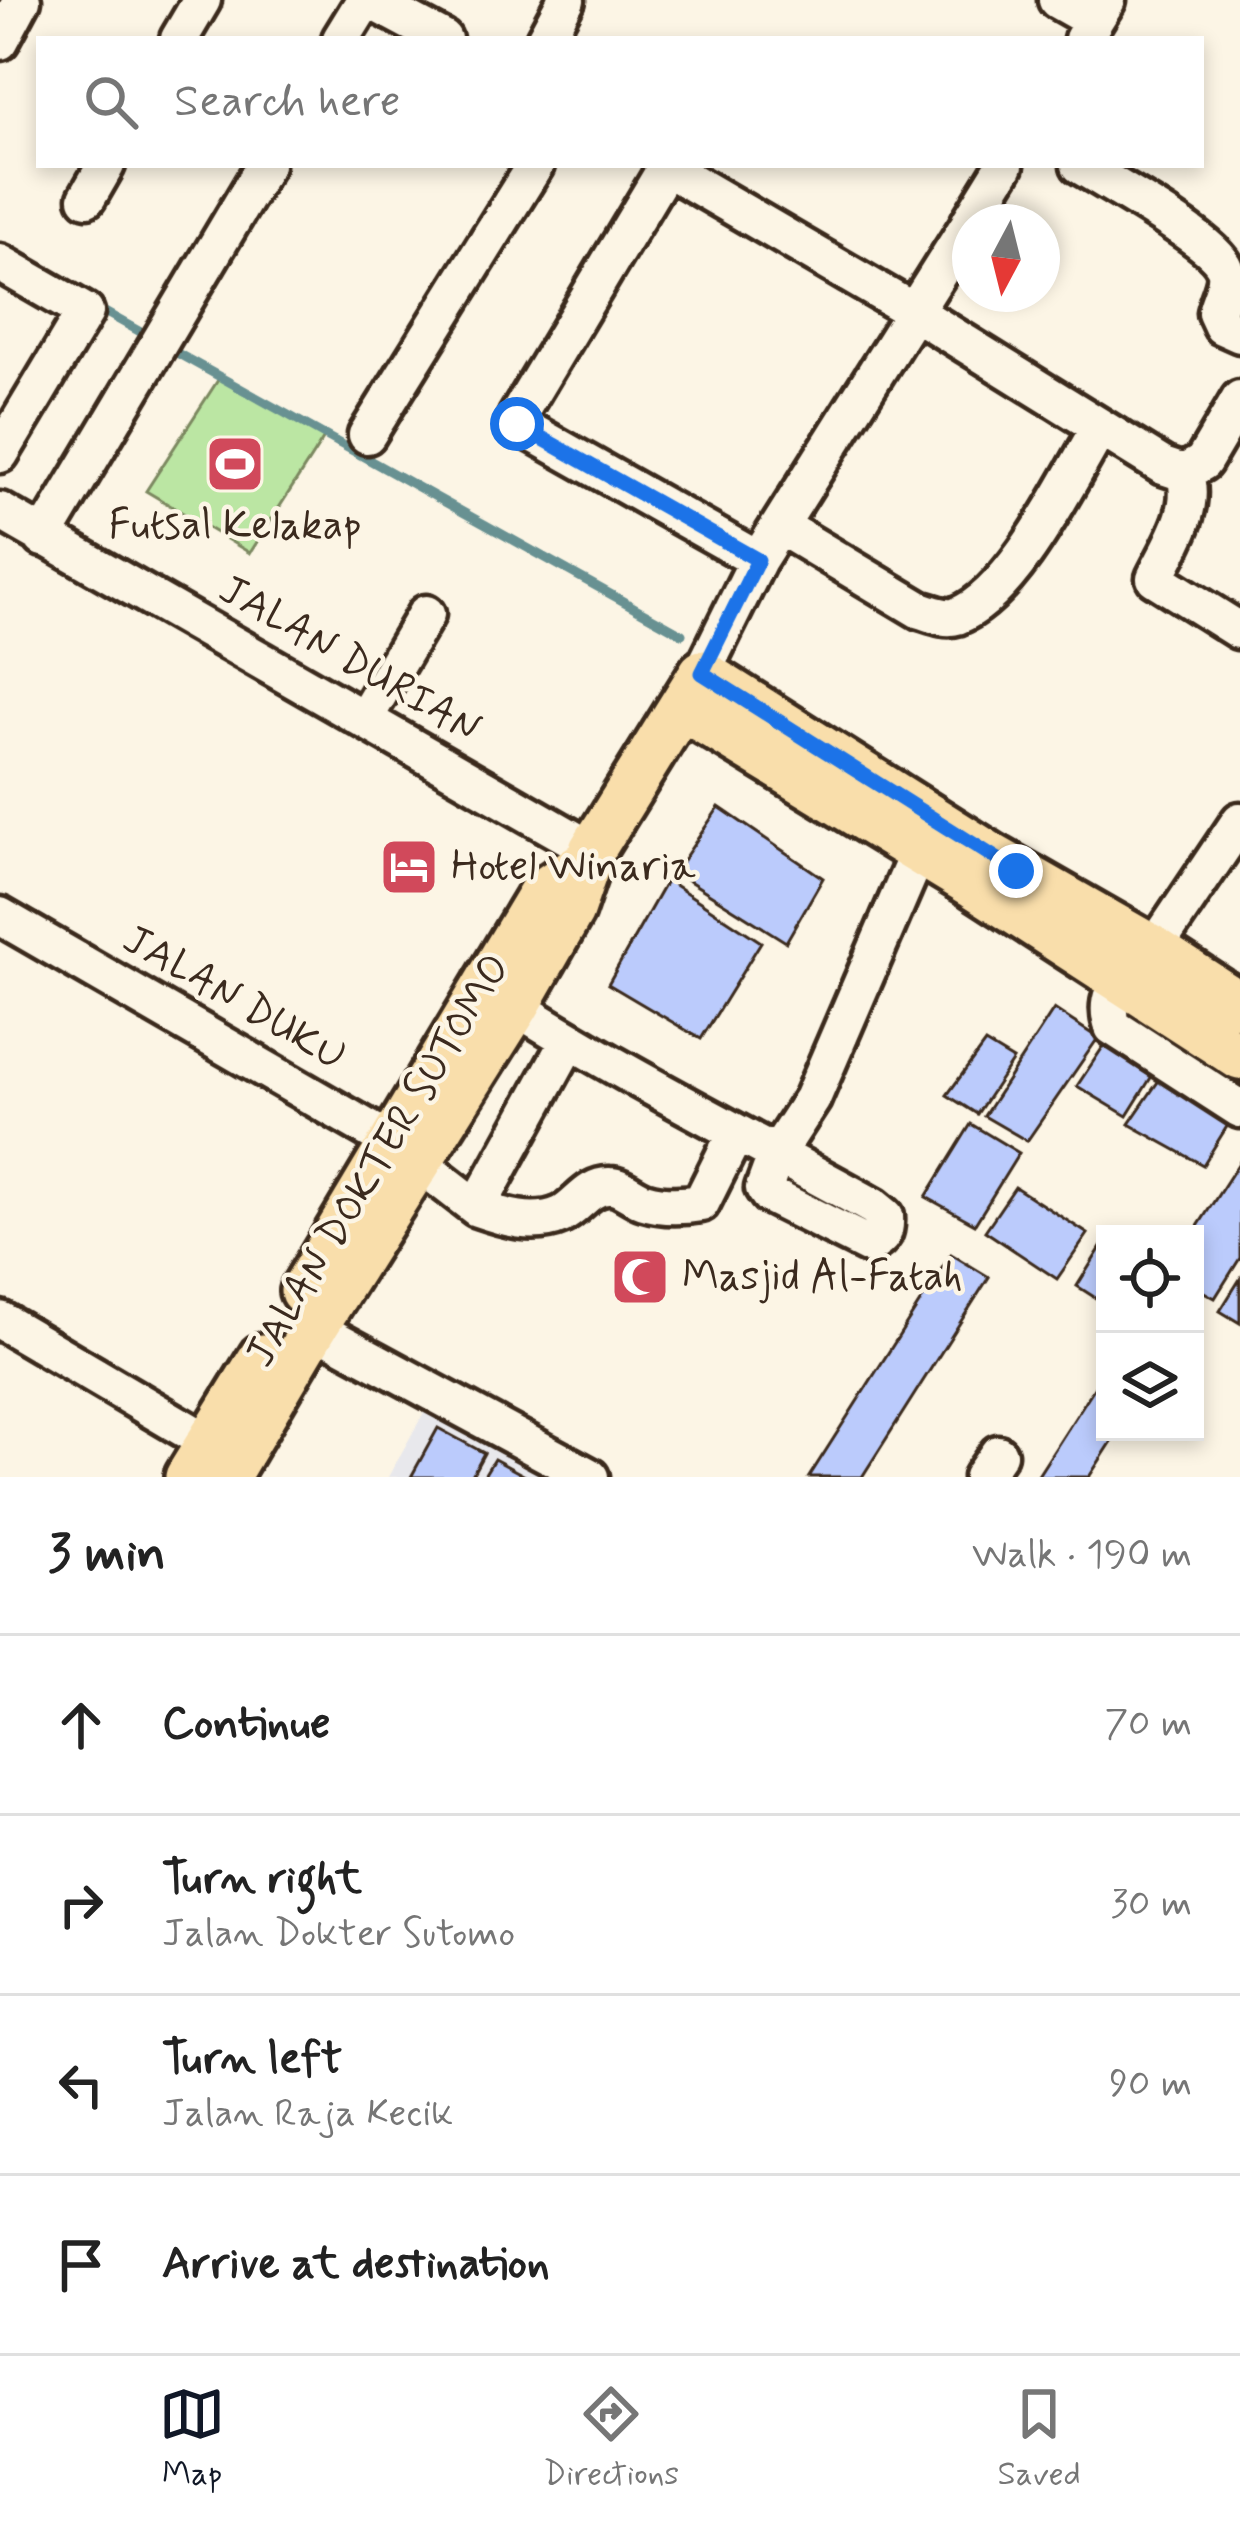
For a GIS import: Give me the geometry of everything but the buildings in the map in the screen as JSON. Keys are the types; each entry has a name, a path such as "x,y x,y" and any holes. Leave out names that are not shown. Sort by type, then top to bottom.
{"main road":[{"path":"692,691 918,853 983,871 1154,949 1240,1005"},
{"path":"692,691 983,871 1118,978 1240,1057"},
{"name":"JALAN DOKTER SUTOMO","path":"208,1465 407,1153 516,1007 571,911 589,856 692,691"},
{"name":"JALAN DOKTER SUTOMO","path":"208,1465 314,1328 541,892 589,856"}],"street":[{"path":"0,41 22,0"},
{"path":"181,36 202,0"},
{"path":"343,36 367,0 436,36"},
{"path":"547,36 566,0"},
{"path":"1057,0 1094,20"},
{"path":"87,198 104,168"},
{"path":"44,538 263,168"},
{"path":"368,435 534,168"},
{"path":"663,168 517,424 758,560"},
{"path":"667,168 916,313 1099,429 1184,473 1190,487 1188,505 1155,578 1238,630"},
{"name":"JALAN DOKTER SUTOMO","path":"981,204 1003,168"},
{"path":"1085,168 1196,238 1224,263 1227,279 1216,313 1222,326 1240,334"},
{"name":"JALAN DOKTER SUTOMO","path":"692,691 758,560 952,252"},
{"path":"0,263 85,312 0,454"},
{"path":"1184,473 1203,462 1240,399"},
{"path":"780,526 920,610 957,616 1012,574 1099,429"},
{"name":"JALAN DURIAN","path":"0,511 364,719 589,856"},
{"path":"364,719 426,614"},
{"path":"1154,949 1240,821"},
{"path":"516,1007 777,1153 812,1099 918,853"},
{"name":"JALAN DUKU","path":"0,916 407,1153 477,1208"},
{"path":"1118,978 1107,1012 1112,1027 1240,1108"},
{"path":"569,1040 477,1208 508,1219 539,1220 563,1214 598,1187 614,1185 644,1201 676,1206 701,1203 736,1133"},
{"path":"0,1320 208,1465"},
{"path":"314,1328 590,1477"}],"shaded area":[{"path":"426,1409 548,1477 388,1477"}],"green space":[{"name":"Futsal Kelakap","path":"220,377 325,436 250,553 146,491"}],"waterway":[{"path":"94,306 153,339"},
{"path":"168,348 682,634"}],"place":[{"name":"Futsal Kelakap","path":"235,464"},
{"name":"Hotel Winaria","path":"409,867"},
{"name":"Masjid Al-Fatah","path":"640,1277"}],"route":[{"path":"517,424 758,560 702,673 1016,871"}]}
